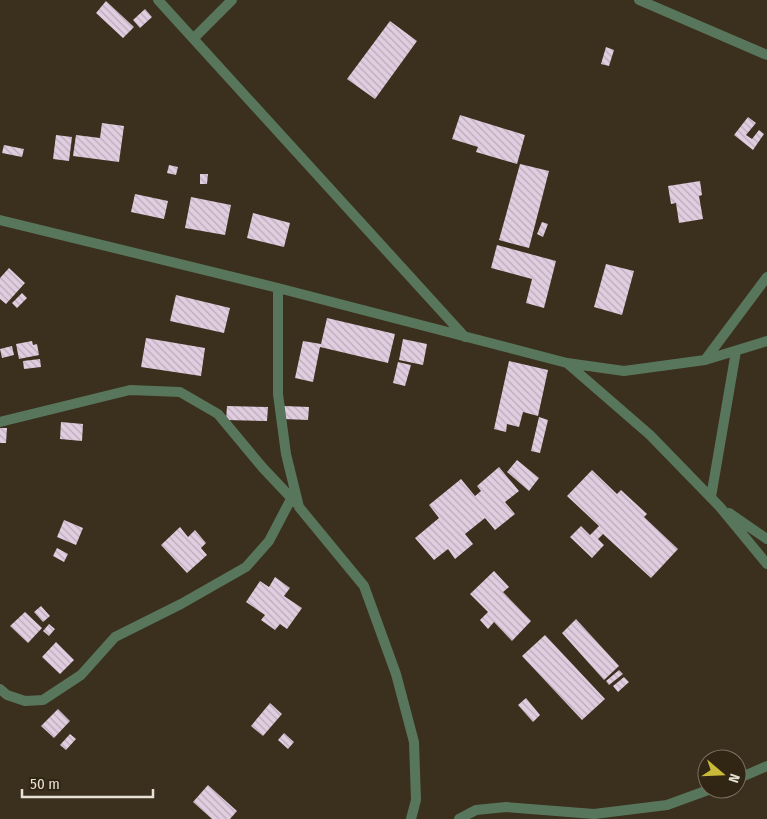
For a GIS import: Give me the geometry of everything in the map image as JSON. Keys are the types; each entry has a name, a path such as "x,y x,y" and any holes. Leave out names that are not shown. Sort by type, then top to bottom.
{"street":[{"path":"158,0 465,337"},
{"path":"194,38 232,0"},
{"path":"639,0 767,55"},
{"path":"0,220 278,288 568,363 624,371 705,360 767,341"},
{"path":"705,360 767,277"},
{"path":"278,288 278,394 286,454 299,507"},
{"path":"711,497 736,350"},
{"path":"568,363 650,436 711,497 767,564"},
{"path":"0,422 130,390 180,392 218,414 263,468 299,507 364,586 396,674 414,742 416,800 411,819"},
{"path":"0,689 25,701 43,700 81,675 115,637 181,604 246,567 269,541 291,498"},
{"path":"720,507 767,539"},
{"path":"747,775 767,766"},
{"path":"459,819 476,810 506,808 594,814 667,805 697,794"}],"building":[{"path":"106,1 134,27 123,38 96,13"},
{"path":"145,9 152,17 140,28 133,20"},
{"path":"390,21 417,41 375,99 347,79"},
{"path":"606,47 614,50 609,66 601,64"},
{"path":"460,115 525,135 517,164 476,152 478,147 452,139"},
{"path":"748,117 756,123 746,135 752,139 759,130 764,134 753,150 734,135"},
{"path":"102,123 124,126 119,162 73,156 76,135 100,138"},
{"path":"56,135 72,137 69,161 53,159"},
{"path":"4,145 24,149 22,157 2,153"},
{"path":"520,164 549,171 529,248 499,240"},
{"path":"169,165 178,167 176,175 167,173"},
{"path":"200,174 208,174 207,184 200,184"},
{"path":"700,181 702,195 699,196 703,219 679,223 676,203 671,204 668,186"},
{"path":"135,194 168,201 164,219 131,212"},
{"path":"191,197 231,205 225,235 185,228"},
{"path":"253,213 290,223 284,247 247,238"},
{"path":"542,222 548,224 543,237 537,234"},
{"path":"497,245 556,261 544,308 526,303 532,279 491,268"},
{"path":"606,264 634,271 622,315 594,307"},
{"path":"9,268 25,283 6,304 0,299 0,278"},
{"path":"22,293 27,298 17,308 12,303"},
{"path":"176,295 230,308 224,333 170,321"},
{"path":"327,318 395,334 388,363 320,347 313,382 295,378 303,341 321,344"},
{"path":"146,338 205,348 201,376 141,367"},
{"path":"403,339 427,344 423,365 399,360"},
{"path":"32,341 33,345 37,344 39,355 19,359 16,344"},
{"path":"12,346 14,355 2,358 0,349"},
{"path":"40,359 41,367 24,369 23,361"},
{"path":"509,361 548,370 538,416 523,412 519,427 507,424 506,432 494,429"},
{"path":"398,362 411,365 405,386 393,383"},
{"path":"227,406 268,407 267,421 226,420"},
{"path":"284,406 309,407 308,420 283,419"},
{"path":"539,417 548,420 540,453 531,451"},
{"path":"61,422 83,424 82,441 60,439"},
{"path":"0,428 7,428 6,443 0,443"},
{"path":"517,460 539,478 529,491 507,472"},
{"path":"499,467 519,491 505,502 515,514 495,530 485,518 465,534 473,544 455,559 448,549 434,560 415,538 439,518 429,505 461,479 475,496 481,491 477,486"},
{"path":"592,470 617,494 621,490 647,514 644,517 678,549 651,578 603,534 598,539 604,545 592,558 570,537 581,526 590,535 599,526 567,496"},
{"path":"64,520 83,528 76,545 57,537"},
{"path":"180,527 188,537 195,530 206,543 201,548 207,555 187,573 161,545"},
{"path":"57,548 68,554 64,562 53,556"},
{"path":"494,571 509,587 503,592 531,621 512,641 494,622 488,629 480,620 488,612 470,594"},
{"path":"275,577 290,588 284,596 302,608 287,629 280,624 275,630 261,620 265,615 246,602 260,581 269,587"},
{"path":"41,606 50,616 43,622 34,612"},
{"path":"25,612 42,628 28,643 10,626"},
{"path":"576,619 619,666 604,680 562,633"},
{"path":"49,624 55,629 49,636 43,631"},
{"path":"545,635 605,699 582,720 522,656"},
{"path":"56,642 74,660 60,674 42,657"},
{"path":"619,670 623,674 609,685 606,681"},
{"path":"624,677 629,682 618,692 613,686"},
{"path":"526,698 540,715 533,722 518,705"},
{"path":"270,703 282,714 263,736 251,726"},
{"path":"58,709 70,721 54,738 41,726"},
{"path":"284,733 294,742 288,749 278,740"},
{"path":"70,734 76,739 66,750 60,745"},
{"path":"208,785 237,811 230,819 212,819 193,802"}]}
